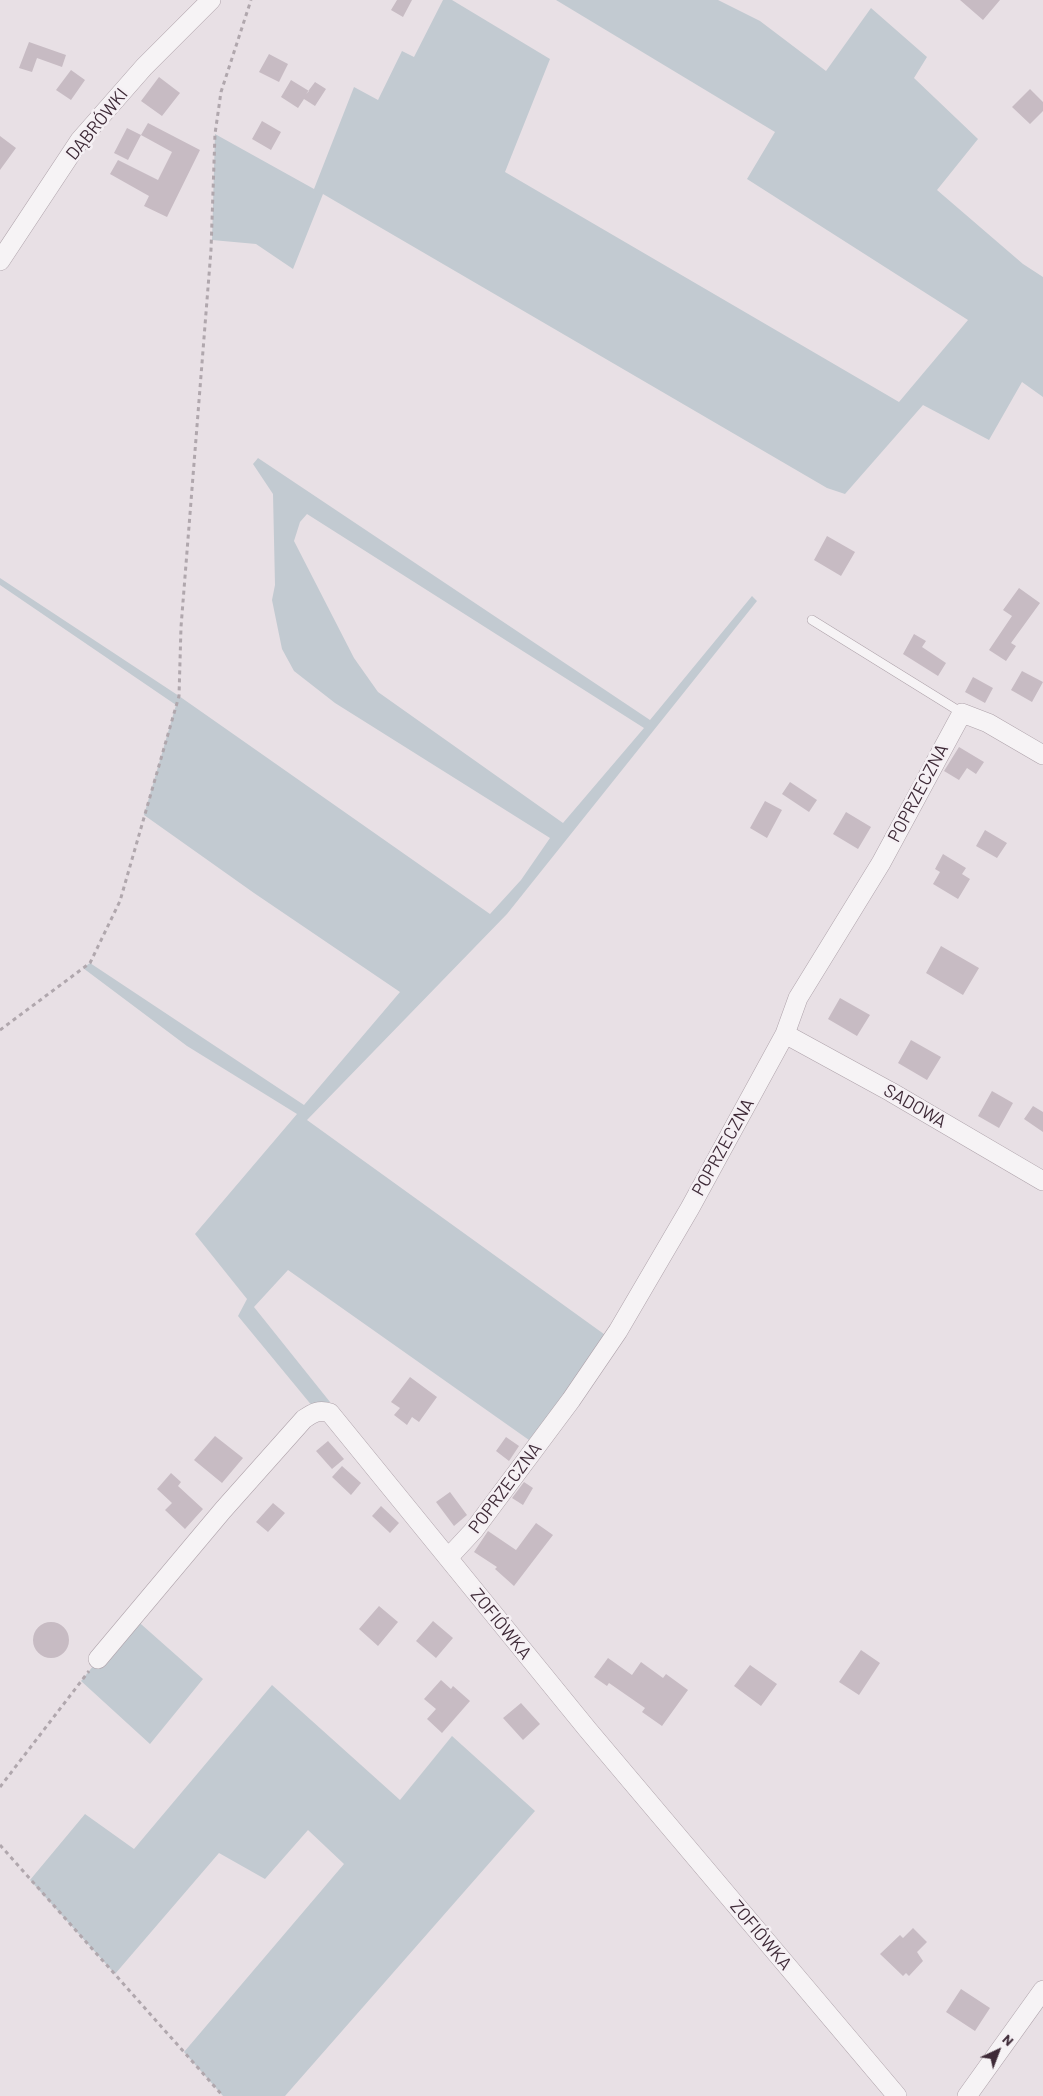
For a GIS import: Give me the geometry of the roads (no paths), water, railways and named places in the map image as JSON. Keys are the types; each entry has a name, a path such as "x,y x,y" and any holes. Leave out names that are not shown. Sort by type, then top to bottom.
{"street":[{"name":"DĄBRÓWKI","path":"0,261 80,140 144,67 211,0"},
{"path":"962,713 988,724 1043,755"},
{"name":"POPRZECZNA","path":"448,1558 474,1530 571,1400 618,1331 690,1208 785,1034 798,998 881,863 962,713"},
{"name":"SADOWA","path":"785,1034 891,1092 1043,1181"},
{"name":"ZOFIÓWKA","path":"98,1659 223,1510 304,1419 314,1412 323,1411 335,1418 588,1730 897,2096"},
{"path":"967,2096 1043,1990"}],"lane":[{"path":"812,620 962,713"}]}
